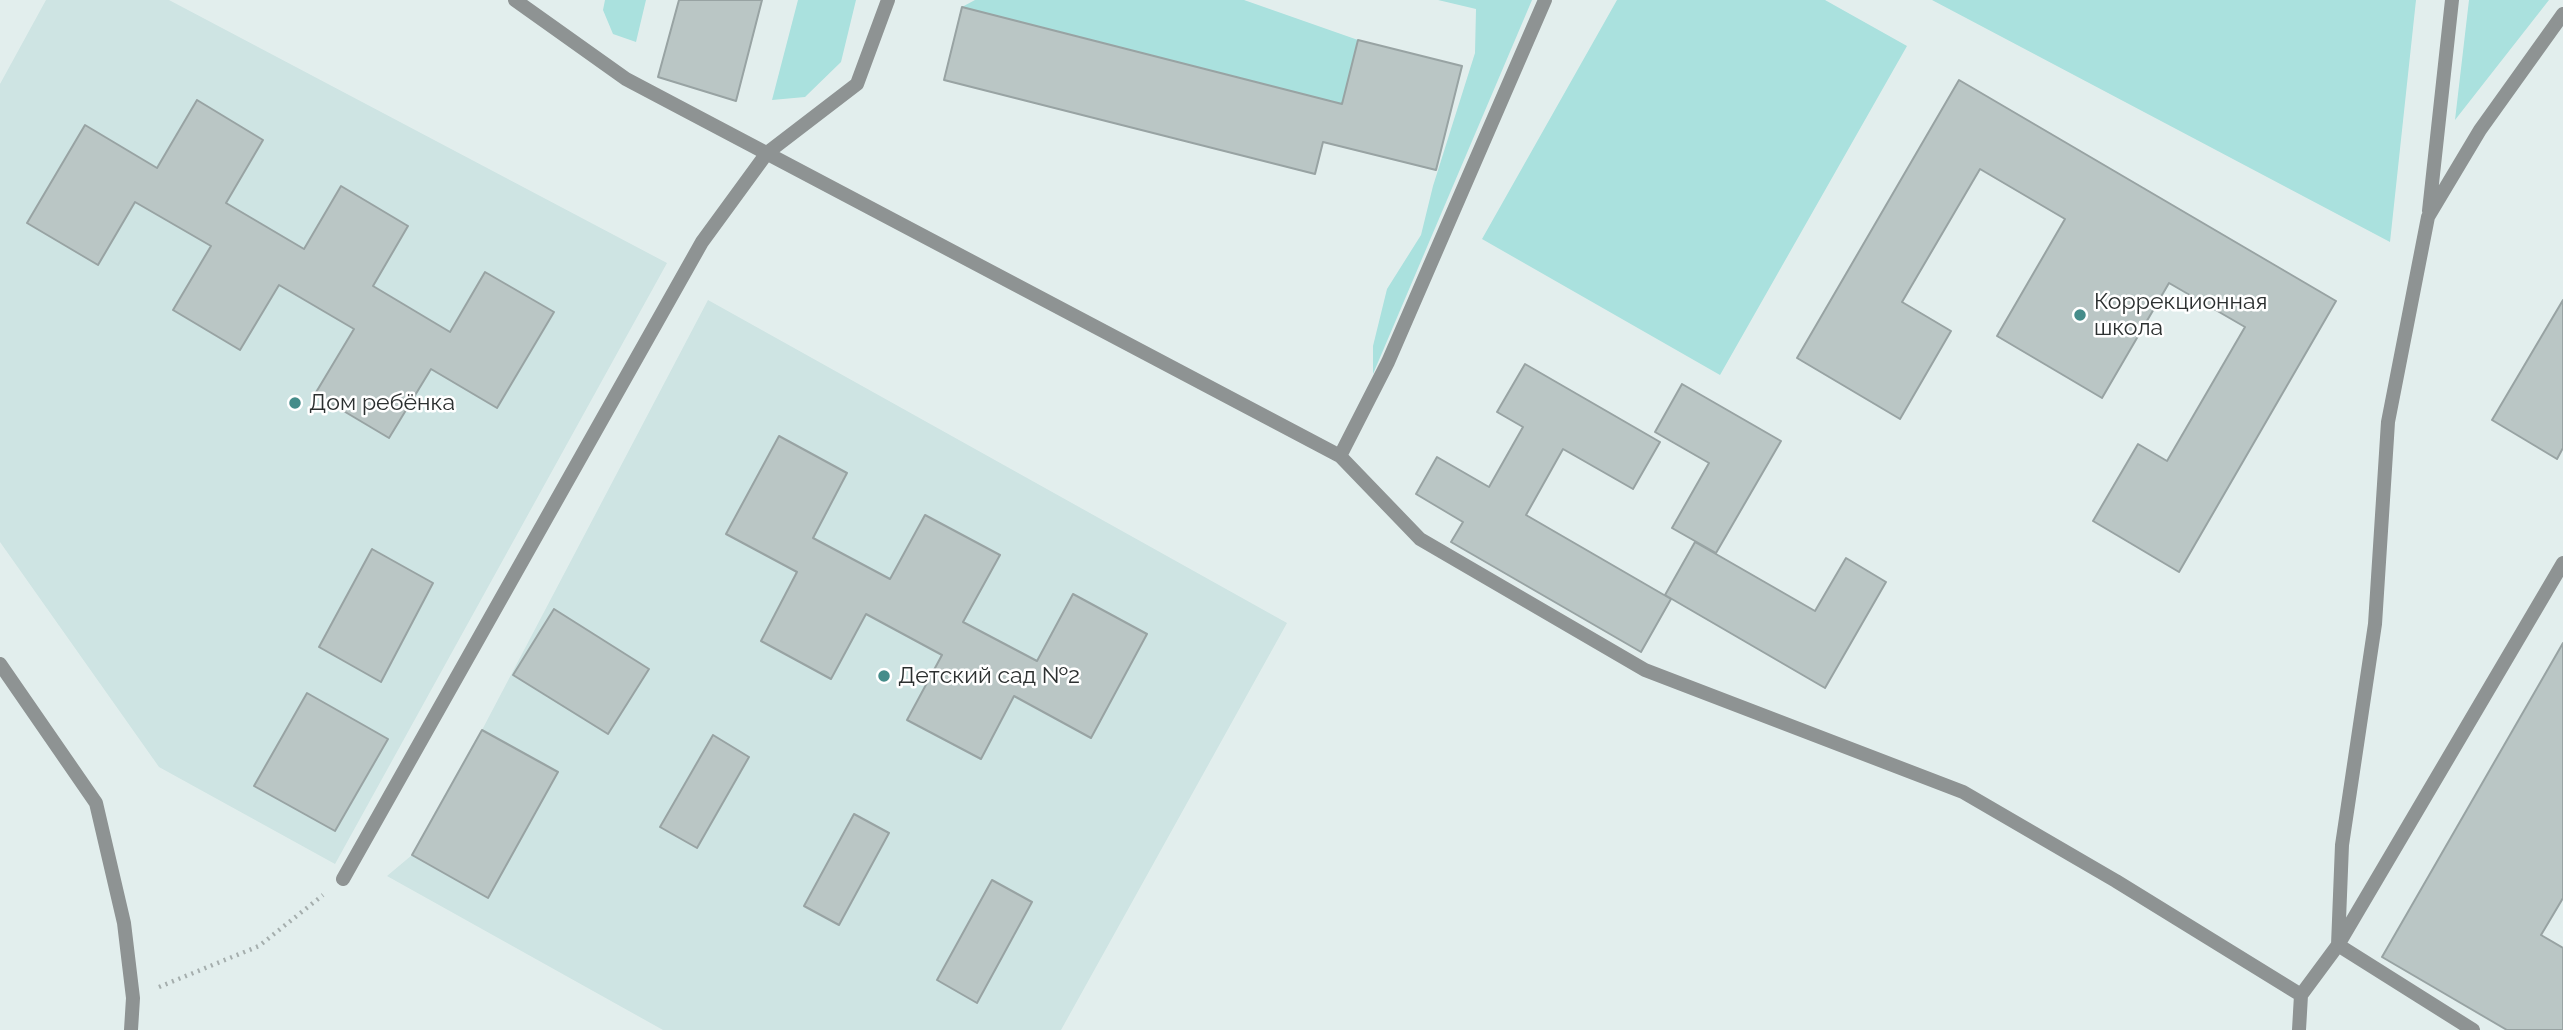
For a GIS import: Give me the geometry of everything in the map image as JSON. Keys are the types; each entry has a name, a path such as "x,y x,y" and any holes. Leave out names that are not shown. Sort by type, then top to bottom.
{"lane":[{"path":"515,0 626,79 1340,456 1420,539 1646,670 1962,792 2116,881 2301,995"},
{"path":"343,879 702,242 767,153 857,84 888,0"},
{"path":"1340,456 1388,362 1545,0"},
{"path":"2338,945 2342,845 2375,624 2388,422 2428,217 2452,0"},
{"path":"2428,217 2480,130 2563,14"},
{"path":"2299,1030 2301,995 2338,945 2563,563"},
{"path":"0,664 96,803 124,923 132,998 131,1030"},
{"path":"2338,945 2473,1030"}],"path":[{"path":"132,998 259,946 343,879"}],"shaded area":[{"name":"Дом ребёнка","path":"46,0 169,0 667,263 335,864 159,767 0,542 0,84"},
{"path":"605,0 646,0 636,42 613,34 603,10"},
{"path":"798,0 856,0 841,62 805,97 772,100"},
{"path":"975,0 1244,0 1358,40 1342,104 962,7"},
{"path":"1438,0 1532,0 1373,374 1373,346 1387,289 1421,235 1433,186 1475,53 1476,9"},
{"path":"1617,0 1825,0 1907,46 1720,375 1482,239"},
{"path":"1932,0 2416,0 2390,242"},
{"path":"2469,0 2549,0 2455,120"},
{"name":"Детский сад №2","path":"708,300 1287,623 1061,1030 663,1030 387,876 412,855 482,730"}],"building":[{"path":"679,0 762,0 736,101 658,77"},
{"path":"962,7 1342,104 1358,40 1462,66 1436,170 1323,142 1315,174 944,80"},
{"name":"Коррекционная школа","path":"1959,80 2336,301 2179,572 2093,521 2138,444 2167,461 2245,327 2169,283 2102,398 1997,336 2065,219 1980,169 1902,302 1951,331 1900,419 1797,358"},
{"path":"197,100 263,140 226,203 304,249 341,186 408,226 373,286 450,332 485,272 554,312 497,408 431,369 389,438 315,394 354,329 279,285 240,350 173,310 211,246 135,202 98,265 27,223 85,125 157,168"},
{"path":"2563,300 2563,448 2557,459 2492,420"},
{"path":"1525,364 1660,442 1633,489 1563,449 1526,515 1671,599 1641,652 1451,542 1463,522 1416,494 1437,457 1489,487 1523,427 1497,412"},
{"path":"1682,384 1781,441 1716,553 1672,528 1709,463 1655,432"},
{"path":"779,436 847,473 813,538 890,579 925,515 1000,555 963,622 1037,661 1073,594 1147,634 1091,738 1014,696 981,759 907,720 942,655 866,614 831,679 761,641 797,572 726,534"},
{"path":"1695,542 1815,611 1846,558 1886,582 1825,688 1665,595"},
{"path":"372,549 433,583 381,682 319,647"},
{"path":"554,609 649,669 608,734 513,675"},
{"path":"2563,643 2563,898 2541,935 2563,948 2563,1030 2507,1030 2382,957"},
{"path":"307,693 388,739 335,831 254,786"},
{"path":"482,730 558,772 488,898 412,855"},
{"path":"713,735 749,757 697,848 660,827"},
{"path":"854,814 889,833 839,925 804,906"},
{"path":"992,880 1032,902 977,1003 937,980"}],"place":[{"name":"Коррекционная школа","path":"2080,315"},
{"name":"Дом ребёнка","path":"295,403"},
{"name":"Детский сад №2","path":"884,676"}]}
